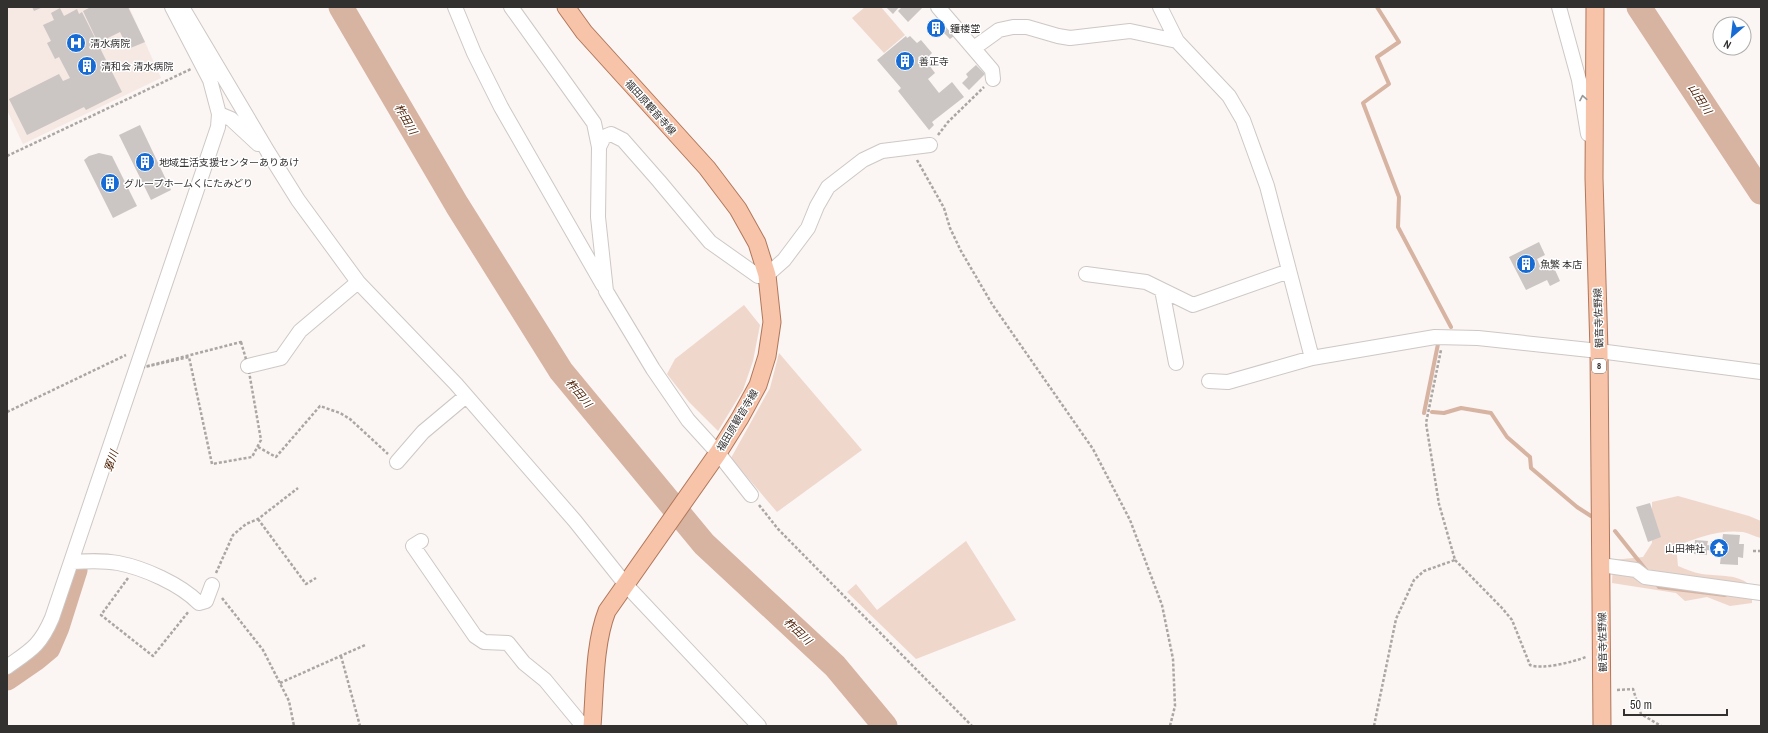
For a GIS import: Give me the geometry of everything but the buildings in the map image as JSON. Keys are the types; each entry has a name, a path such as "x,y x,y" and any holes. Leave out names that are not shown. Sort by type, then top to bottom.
{"main road":[{"name":"福田原観音寺線","path":"566,7 584,32 706,168 738,209 757,243 767,275 772,322 767,356 758,385 718,452 607,611 601,628 592,726"},
{"name":"観音寺佐野線","path":"1595,7 1594,178 1599,351 1602,726"}],"street":[{"path":"7,667 34,648 44,635 72,562 218,126 219,114 210,80 172,7"},
{"path":"182,7 298,200 358,282 466,396 575,521 626,585 759,726"},
{"path":"455,7 474,54 501,107 606,291 653,369 688,420 718,452 751,495"},
{"path":"511,7 594,123 599,147 598,217 606,291"},
{"path":"938,7 992,70 993,79"},
{"path":"1160,7 1177,41 1229,96 1243,120 1267,186 1312,358"},
{"path":"1559,7 1579,80 1586,113 1594,178"},
{"path":"974,48 999,30 1027,26 1058,36 1070,38 1130,31 1177,41"},
{"path":"219,114 231,119 268,152"},
{"path":"599,147 604,137 611,134 623,140 659,180 710,242 758,276 767,275 784,260 808,228 817,206 828,187 863,160 882,151 930,145"},
{"path":"1086,274 1146,282 1193,305 1289,271"},
{"path":"248,366 281,358 300,331 358,282"},
{"path":"1162,290 1176,363"},
{"path":"1209,381 1228,382 1312,358 1435,336 1478,338 1599,351 1761,372"},
{"path":"396,462 423,432 466,396"},
{"path":"421,542 413,546 475,636 484,642 508,643 524,663 545,680 583,726"},
{"path":"72,562 119,563 162,578 190,595 199,604 206,601 212,585"},
{"path":"1601,565 1636,570 1645,577 1761,594"}],"path":[{"path":"7,156 194,67"},
{"path":"930,145 948,122 993,79"},
{"path":"910,148 944,208 950,228 961,251 992,304 1093,449 1130,520 1162,605 1173,659 1175,706 1170,726"},
{"path":"1446,336 1440,354 1426,423 1439,504 1455,560 1512,620 1530,665 1536,667 1578,660 1602,651"},
{"path":"241,342 248,366 261,440 252,457 212,464 189,356 136,368 241,342"},
{"path":"7,412 143,347"},
{"path":"258,447 276,457 320,406 340,413 350,419 396,462"},
{"path":"294,726 289,701 263,650 212,585 233,535 246,524 258,519 298,488"},
{"path":"751,495 778,529 972,726"},
{"path":"258,519 306,584 316,578"},
{"path":"1753,551 1761,551"},
{"path":"1374,726 1396,619 1414,580 1424,571 1455,560"},
{"path":"135,569 101,615 153,656 197,602"},
{"path":"280,683 365,645"},
{"path":"340,656 360,726"},
{"path":"1611,690 1633,689 1641,714 1661,726"}],"shaded area":[{"name":"清水病院","path":"7,7 129,7 161,78 23,144 7,110"},
{"path":"865,7 881,7 905,35 884,53 852,18"},
{"path":"744,305 760,325 753,361 743,390 718,431 689,402 667,374 675,359"},
{"path":"779,353 862,450 777,512 731,458 770,388"},
{"path":"1678,496 1749,516 1761,521 1761,538 1743,532 1734,531 1700,537 1676,546 1678,566 1693,572 1709,575 1729,576 1741,579 1752,587 1752,603 1730,606 1707,597 1685,601 1676,593 1612,583 1613,560 1643,557 1652,543 1652,502"},
{"path":"966,541 1016,620 916,659 847,592 856,584 877,610"}],"waterway":[{"name":"柞田川","path":"341,7 457,205 561,371 704,544 835,666 885,726"},
{"path":"1377,7 1399,42 1377,57 1389,84 1363,103 1399,197 1398,227 1451,327"},
{"name":"山田川","path":"1639,7 1761,192"},
{"path":"1424,413 1438,344"},
{"path":"1432,412 1444,413 1461,408 1491,413 1507,437 1530,457 1531,468 1577,507 1591,516"},
{"path":"1615,531 1646,570"},
{"name":"軍川","path":"7,678 48,648 57,627 75,570"},
{"path":"1656,583 1659,587 1725,595"}],"place":[{"name":"鐘楼堂","path":"936,28"},
{"name":"清水病院","path":"76,43"},
{"name":"善正寺","path":"905,61"},
{"name":"清和会 清水病院","path":"87,66"},
{"name":"地域生活支援センターありあけ","path":"145,162"},
{"name":"グループホームくにたみどり","path":"110,183"},
{"name":"魚繁 本店","path":"1526,264"},
{"name":"山田神社","path":"1719,548"}]}
